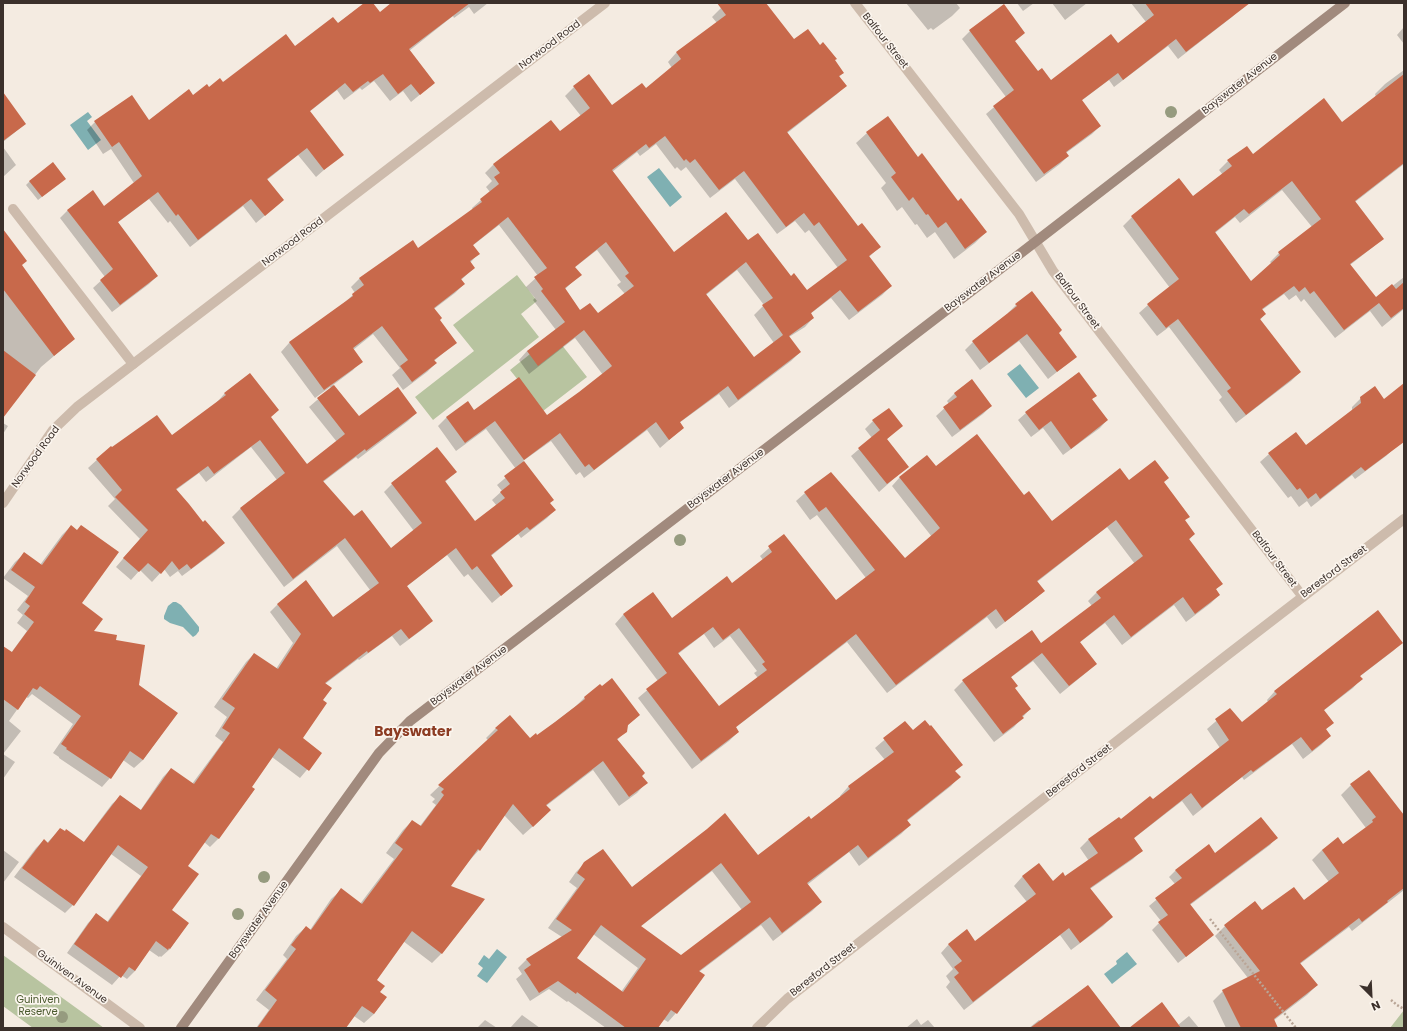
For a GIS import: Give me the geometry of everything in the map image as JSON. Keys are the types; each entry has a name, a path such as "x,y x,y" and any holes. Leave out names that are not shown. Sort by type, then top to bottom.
{"main road":[{"name":"Bayswater Avenue","path":"181,1028 379,753 410,721 1346,3"}],"street":[{"name":"Norwood Road","path":"3,503 53,430 77,407 605,3"},
{"name":"Balfour Street","path":"856,3 1021,216 1053,271 1303,597"},
{"path":"13,209 133,364"},
{"name":"Beresford Street","path":"757,1028 787,999 1404,519"},
{"name":"Guiniven Avenue","path":"3,927 140,1028"}],"path":[{"path":"1210,919 1296,1028"},
{"path":"1391,1000 1404,1009"}],"green space":[{"path":"517,275 537,301 521,314 539,337 433,420 415,397 474,351 453,325"},
{"path":"554,335 587,377 543,411 510,370"},
{"name":"Guiniven Reserve","path":"3,955 104,1028 33,1028 3,1006"},
{"path":"1404,1010 1404,1028 1390,1028"}],"water":[{"path":"88,112 92,117 87,121 101,140 88,150 70,125"},
{"path":"659,168 682,197 670,207 647,177"},
{"path":"1020,364 1039,388 1026,398 1007,374"},
{"path":"173,602 181,605 199,627 199,631 193,637 183,627 170,623 164,619 168,606"},
{"path":"497,949 507,957 487,983 477,976 483,968 478,964 484,955 489,959"},
{"path":"1127,952 1137,964 1112,984 1104,974 1117,964 1116,961"}],"building":[{"path":"364,3 373,3 380,12 391,3 470,3 409,49 435,83 420,95 411,84 398,94 383,74 370,83 368,81 353,92 345,83 310,111 344,155 324,170 307,148 267,179 284,200 265,216 251,199 198,240 178,214 176,216 158,192 118,222 158,276 120,305 100,280 113,269 67,210 93,190 104,206 142,176 119,142 112,147 94,121 132,95 149,120 189,89 193,95 207,84 209,87 220,78 223,82 286,34 295,46 333,17 338,23"},
{"path":"717,3 766,3 794,39 808,29 820,45 823,42 837,59 835,60 844,73 839,76 847,86 787,132 858,226 862,223 881,247 869,256 892,286 858,312 840,290 811,313 814,318 789,336 801,352 738,400 728,386 680,422 684,428 669,440 656,422 594,470 589,464 585,467 560,433 524,460 495,421 465,443 446,417 468,401 474,410 519,377 547,415 612,366 584,330 538,366 527,351 565,322 541,291 543,289 534,277 547,268 508,217 473,245 480,254 470,261 475,268 461,279 465,284 434,308 442,318 440,320 457,343 434,360 437,363 412,382 400,366 408,360 382,326 353,348 363,362 324,390 289,342 353,296 352,294 364,285 359,278 413,240 418,248 482,202 480,199 499,184 494,177 500,173 493,164 551,120 560,131 590,108 573,86 589,74 612,105 642,83 646,88 681,59 676,52 726,15","holes":["665,136 684,161 686,159 690,163 695,159 719,190 744,171 786,227 804,213 814,226 819,222 847,260 807,290 794,273 791,276 758,233 748,240 726,212 674,252 612,170 646,144 649,148","606,242 629,273 625,276 634,286 598,313 590,303 580,310 565,288 582,275 575,267","746,262 773,298 762,305 783,335 754,357 706,294"]},
{"path":"1145,3 1250,3 1186,52 1176,39 1123,80 1118,73 1082,100 1101,126 1066,152 1069,156 1044,174 993,106 1014,90 969,30 1004,4 1025,33 1015,41 1038,71 1042,68 1051,80 1111,34 1118,43 1154,15"},
{"path":"1404,74 1404,163 1355,201 1384,239 1350,264 1376,297 1392,284 1396,289 1404,282 1404,308 1391,318 1379,303 1344,330 1314,291 1310,294 1305,287 1299,292 1294,286 1262,309 1266,314 1260,319 1301,372 1246,415 1227,391 1231,388 1178,319 1166,328 1147,304 1179,279 1131,216 1179,178 1193,196 1232,166 1227,160 1247,146 1253,154 1324,98 1342,122","holes":["1292,181 1321,219 1278,252 1280,255 1251,281 1215,232 1244,209 1249,214"]},
{"path":"3,92 26,124 3,141"},
{"path":"888,116 918,157 922,153 958,201 961,198 987,232 965,249 946,222 938,228 913,197 909,201 891,177 896,173 866,132"},
{"path":"53,162 66,179 42,197 29,181"},
{"path":"3,229 27,261 22,265 75,339 54,356 3,289"},
{"path":"1032,291 1062,330 1059,333 1077,357 1057,372 1027,334 989,363 972,341 1017,306 1015,304"},
{"path":"3,350 36,375 3,418"},
{"path":"1079,372 1097,396 1092,399 1108,420 1071,449 1051,421 1039,430 1025,412"},
{"path":"250,373 279,410 271,417 307,464 345,434 317,398 334,385 359,416 398,387 417,413 366,451 365,449 323,481 354,516 362,510 391,548 422,523 391,483 437,447 457,472 445,481 475,521 505,498 500,492 510,484 504,476 524,461 554,500 550,503 556,510 530,530 527,527 491,555 513,586 501,596 477,566 472,570 456,548 407,586 433,621 409,639 401,629 368,653 367,651 325,683 332,688 323,700 327,703 303,738 322,753 309,771 279,748 252,787 255,789 219,839 211,834 188,866 199,874 172,910 189,923 170,949 169,948 168,950 156,941 135,971 129,967 121,978 74,944 96,913 108,922 148,867 118,845 74,906 22,868 44,839 48,843 60,828 65,831 66,829 84,842 120,795 141,810 171,768 194,784 230,733 222,728 235,708 222,699 254,653 278,669 301,634 277,604 306,580 333,617 379,583 345,538 293,579 240,508 285,473 260,440 214,474 208,466 176,489 203,522 205,520 225,543 191,569 187,564 179,570 172,561 161,574 148,563 139,572 123,558 148,530 115,497 122,490 96,459 111,446 112,447 157,415 172,435 226,395 224,393"},
{"path":"972,379 992,406 960,430 943,407 957,397 954,393"},
{"path":"1404,383 1404,442 1365,471 1361,467 1320,499 1316,493 1308,499 1300,488 1297,490 1268,453 1296,432 1306,445 1361,403 1360,397 1375,386 1384,399"},
{"path":"889,408 903,426 887,439 909,467 887,484 858,448 880,430 872,420"},
{"path":"977,434 1024,495 1029,491 1052,521 1120,468 1129,480 1155,460 1169,478 1164,482 1190,517 1185,520 1195,534 1189,539 1223,584 1216,589 1220,595 1195,614 1183,597 1131,637 1114,615 1080,642 1097,664 1069,686 1042,653 1011,677 1018,686 1015,688 1031,709 1022,716 1024,718 1003,734 962,680 1032,630 1041,643 1101,598 1096,592 1143,556 1116,520 1037,581 1045,591 1005,622 996,609 896,685 856,634 736,727 739,732 701,761 646,689 667,673 623,614 653,592 672,618 727,576 732,583 772,552 768,546 784,534 836,600 875,570 826,507 819,512 804,492 831,472 905,558 940,528 899,477 927,455 936,466","holes":["713,627 723,640 739,628 765,662 762,664 767,670 719,706 678,653"]},
{"path":"71,525 77,530 81,525 119,552 82,603 103,619 94,631 117,635 116,640 145,645 139,685 178,713 143,760 130,751 111,779 66,749 67,748 61,744 81,716 40,686 37,690 33,688 18,710 3,699 3,646 12,652 34,622 24,614 30,606 25,602 35,587 11,570 24,552 42,565"},
{"path":"1378,610 1403,643 1360,676 1363,679 1324,710 1334,723 1326,729 1331,736 1312,751 1301,737 1253,772 1251,770 1202,808 1191,793 1134,838 1143,851 1090,888 1113,917 1080,943 1069,928 973,1002 954,977 959,973 954,967 962,961 948,944 967,929 975,941 1036,894 1022,876 1039,863 1053,881 1063,872 1065,876 1098,853 1088,839 1119,817 1121,819 1150,796 1153,799 1229,740 1215,719 1230,708 1242,722 1277,694 1274,691"},
{"path":"612,678 640,715 628,725 627,732 617,739 645,773 642,776 648,783 629,797 603,761 546,805 551,810 533,827 513,804 480,851 478,849 451,886 485,899 442,954 412,931 377,980 385,986 380,992 387,997 374,1014 362,1006 346,1028 257,1028 277,1000 265,990 296,949 291,945 306,926 311,930 341,888 362,904 403,849 395,843 412,820 421,826 444,795 441,792 444,789 438,785 498,730 495,728 510,715 530,738 536,733 537,735 585,699 584,697 600,684 602,686"},
{"path":"925,720 930,726 931,725 963,765 955,771 961,777 907,820 911,825 868,858 858,845 807,883 822,902 782,933 770,917 699,971 705,975 677,1014 671,1010 658,1028 626,1028 577,992 576,994 558,981 539,993 524,970 531,965 526,959 572,930 556,919 585,879 577,873 584,862 603,849 632,887 707,829 725,813 758,855 809,816 811,819 850,789 848,786 894,752 883,738 905,721 913,730","holes":["721,863 751,902 681,955 641,926","601,925 646,959 623,992 577,958"]},
{"path":"1369,770 1404,815 1404,888 1362,922 1359,918 1300,963 1318,985 1274,1019 1278,1028 1241,1028 1222,990 1260,971 1224,925 1255,901 1262,910 1294,887 1304,900 1339,873 1322,850 1338,837 1343,844 1373,822 1372,820 1376,817 1350,784"},
{"path":"1261,817 1278,838 1190,904 1214,935 1186,957 1158,922 1168,915 1155,898 1182,878 1175,870 1209,844 1215,853"},
{"path":"1088,985 1121,1028 1030,1028"},
{"path":"1162,1002 1181,1028 1129,1028"}],"district":[{"name":"Bayswater","path":"413,732"}]}
